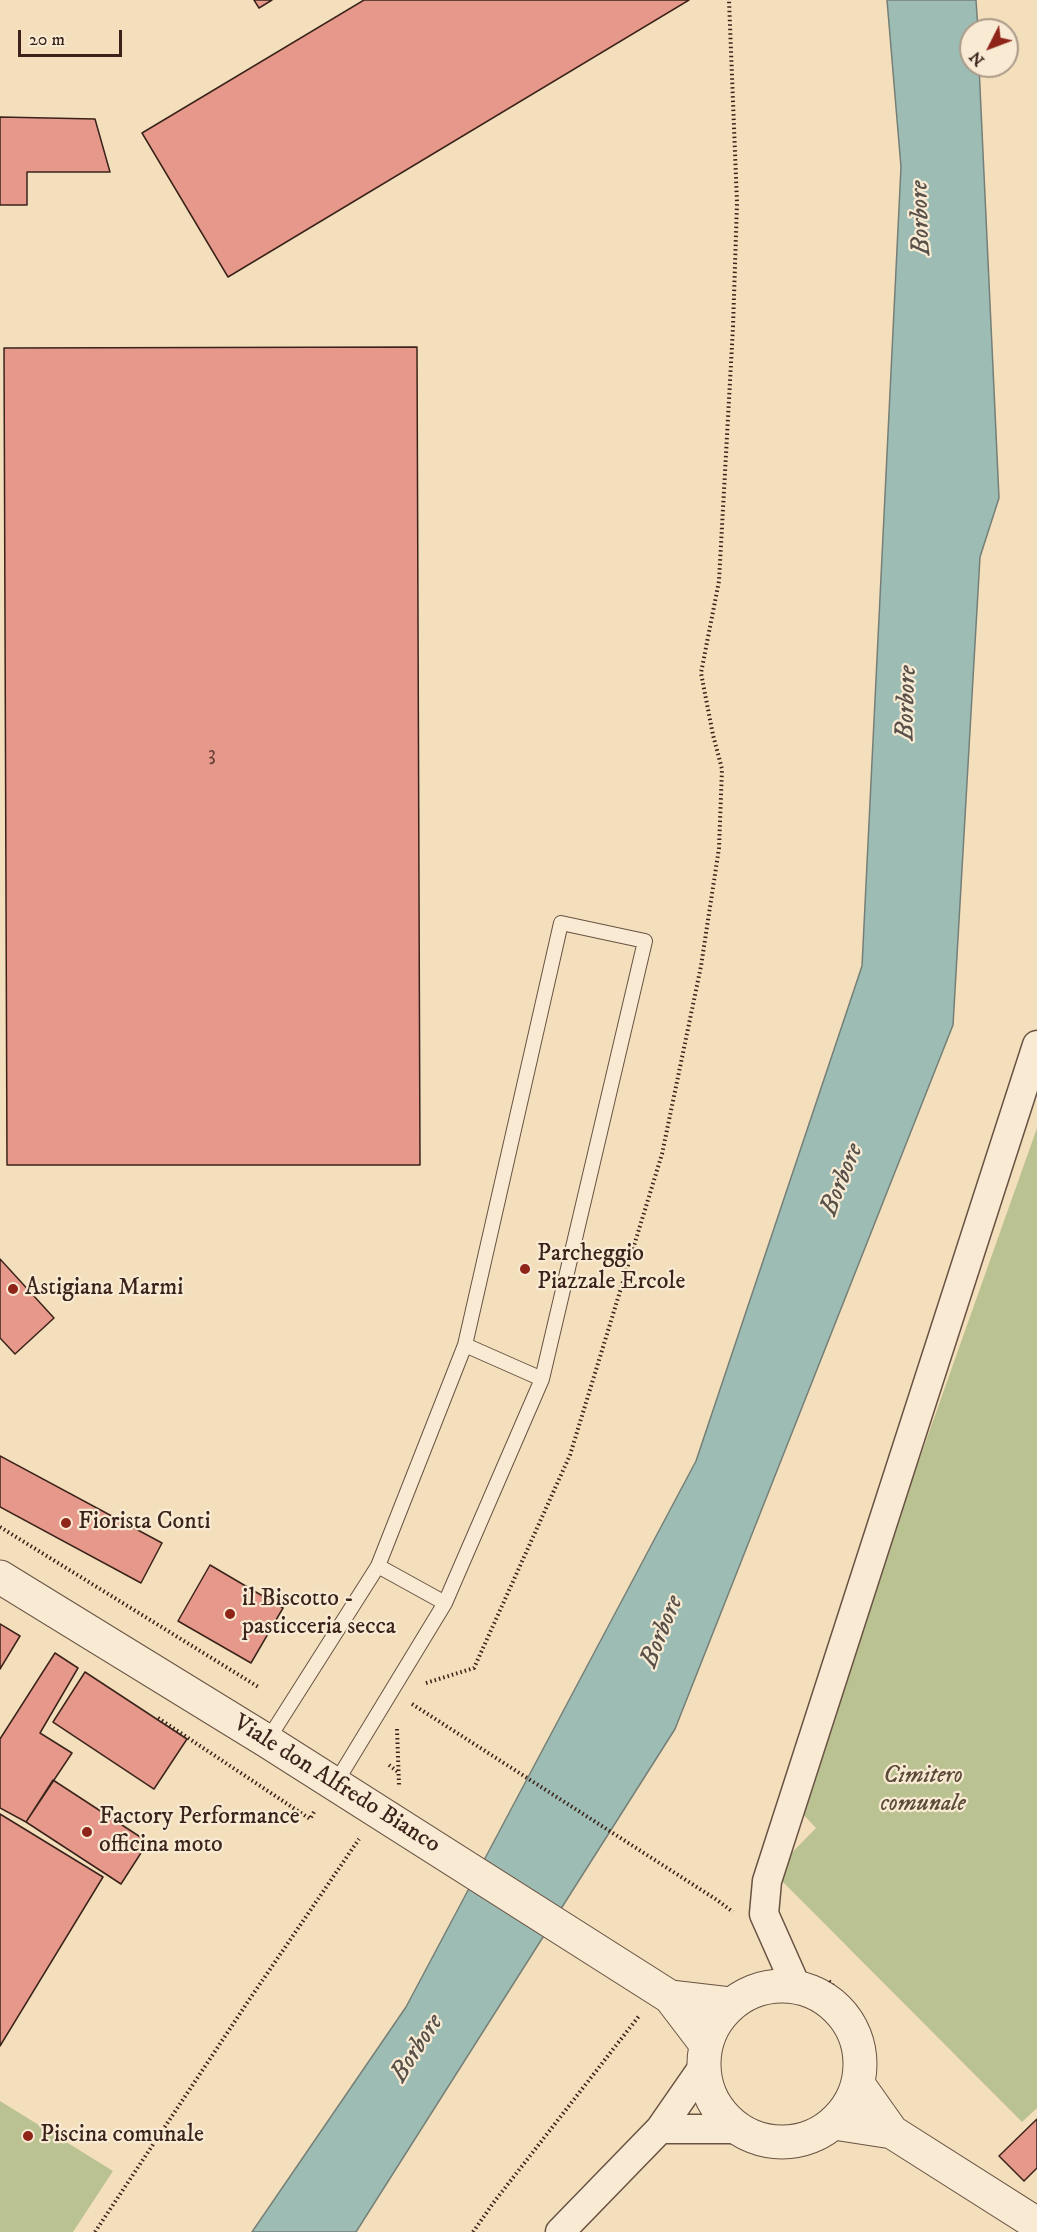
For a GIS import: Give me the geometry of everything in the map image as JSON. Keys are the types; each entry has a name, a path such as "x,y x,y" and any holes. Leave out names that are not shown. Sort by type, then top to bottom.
{"street":[{"path":"796,1986 764,1914 767,1881 1037,1045"},
{"name":"Viale don Alfredo Bianco","path":"0,1578 267,1741 326,1796 401,1825 651,2003 704,2055"},
{"path":"560,2232 660,2129 704,2055 715,2022 730,2004 750,1992 773,1986 796,1986 820,1995 840,2011 854,2032 860,2057 858,2084 849,2106 823,2133"},
{"name":"Viale don Alfredo Bianco","path":"651,2003 730,2004"},
{"path":"704,2055 708,2091 720,2112 746,2139"},
{"path":"858,2084 892,2132 1037,2224"},
{"path":"660,2129 786,2143 823,2133 892,2132"}],"lane":[{"path":"267,1741 378,1566 465,1345 561,923 645,941 543,1378 445,1603 326,1796"},
{"path":"465,1345 543,1378"},
{"path":"378,1566 445,1603"}],"path":[{"path":"405,1669 426,1683 474,1668 570,1455 662,1154 701,966 719,848 722,769 701,673 719,580 733,327 737,203 729,0"},
{"path":"0,1527 260,1689"},
{"path":"391,1691 717,1900"},
{"path":"400,1792 397,1720 408,1702"},
{"path":"150,1713 310,1819 326,1796"},
{"path":"389,1765 399,1773"},
{"path":"94,2232 360,1837"},
{"path":"648,2021 651,2003"},
{"path":"473,2232 494,2202 651,2003"},
{"path":"746,2139 777,2152 823,2133"}],"green space":[{"name":"Cimitero comunale","path":"1037,1128 1037,2108 1022,2122 773,1872 816,1828 796,1807"},
{"name":"Piscina comunale","path":"0,2101 113,2171 73,2232 0,2232"}],"water":[{"name":"Borbore","path":"887,0 976,0 977,18 959,18 959,78 980,78 999,498 980,557 953,1025 675,1729 356,2232 252,2232 406,2007 696,1461 862,966 901,167"}],"building":[{"path":"254,0 272,0 259,8"},
{"path":"364,0 689,0 228,277 142,133"},
{"path":"0,117 95,119 110,172 27,172 27,205 0,205"},
{"path":"417,347 420,1165 7,1165 4,348"},
{"name":"Astigiana Marmi","path":"0,1259 54,1318 15,1354 0,1338"},
{"path":"0,1456 162,1543 141,1583 0,1507"},
{"name":"il Biscotto - pasticceria secca","path":"210,1565 283,1608 251,1663 178,1621"},
{"path":"0,1624 20,1636 0,1669"},
{"path":"55,1653 78,1668 40,1733 72,1753 26,1822 0,1808 0,1739"},
{"path":"85,1672 187,1739 154,1789 53,1722"},
{"name":"Factory Performance officina moto","path":"53,1780 148,1842 121,1884 26,1822"},
{"path":"0,1814 103,1877 0,2046"},
{"path":"1037,2119 1037,2168 1024,2181 999,2156"}],"place":[{"name":"Parcheggio Piazzale Ercole","path":"525,1269"},
{"name":"Astigiana Marmi","path":"13,1289"},
{"name":"Fiorista Conti","path":"66,1523"},
{"name":"il Biscotto - pasticceria secca","path":"230,1614"},
{"name":"Factory Performance officina moto","path":"87,1832"},
{"name":"Piscina comunale","path":"28,2136"}]}
